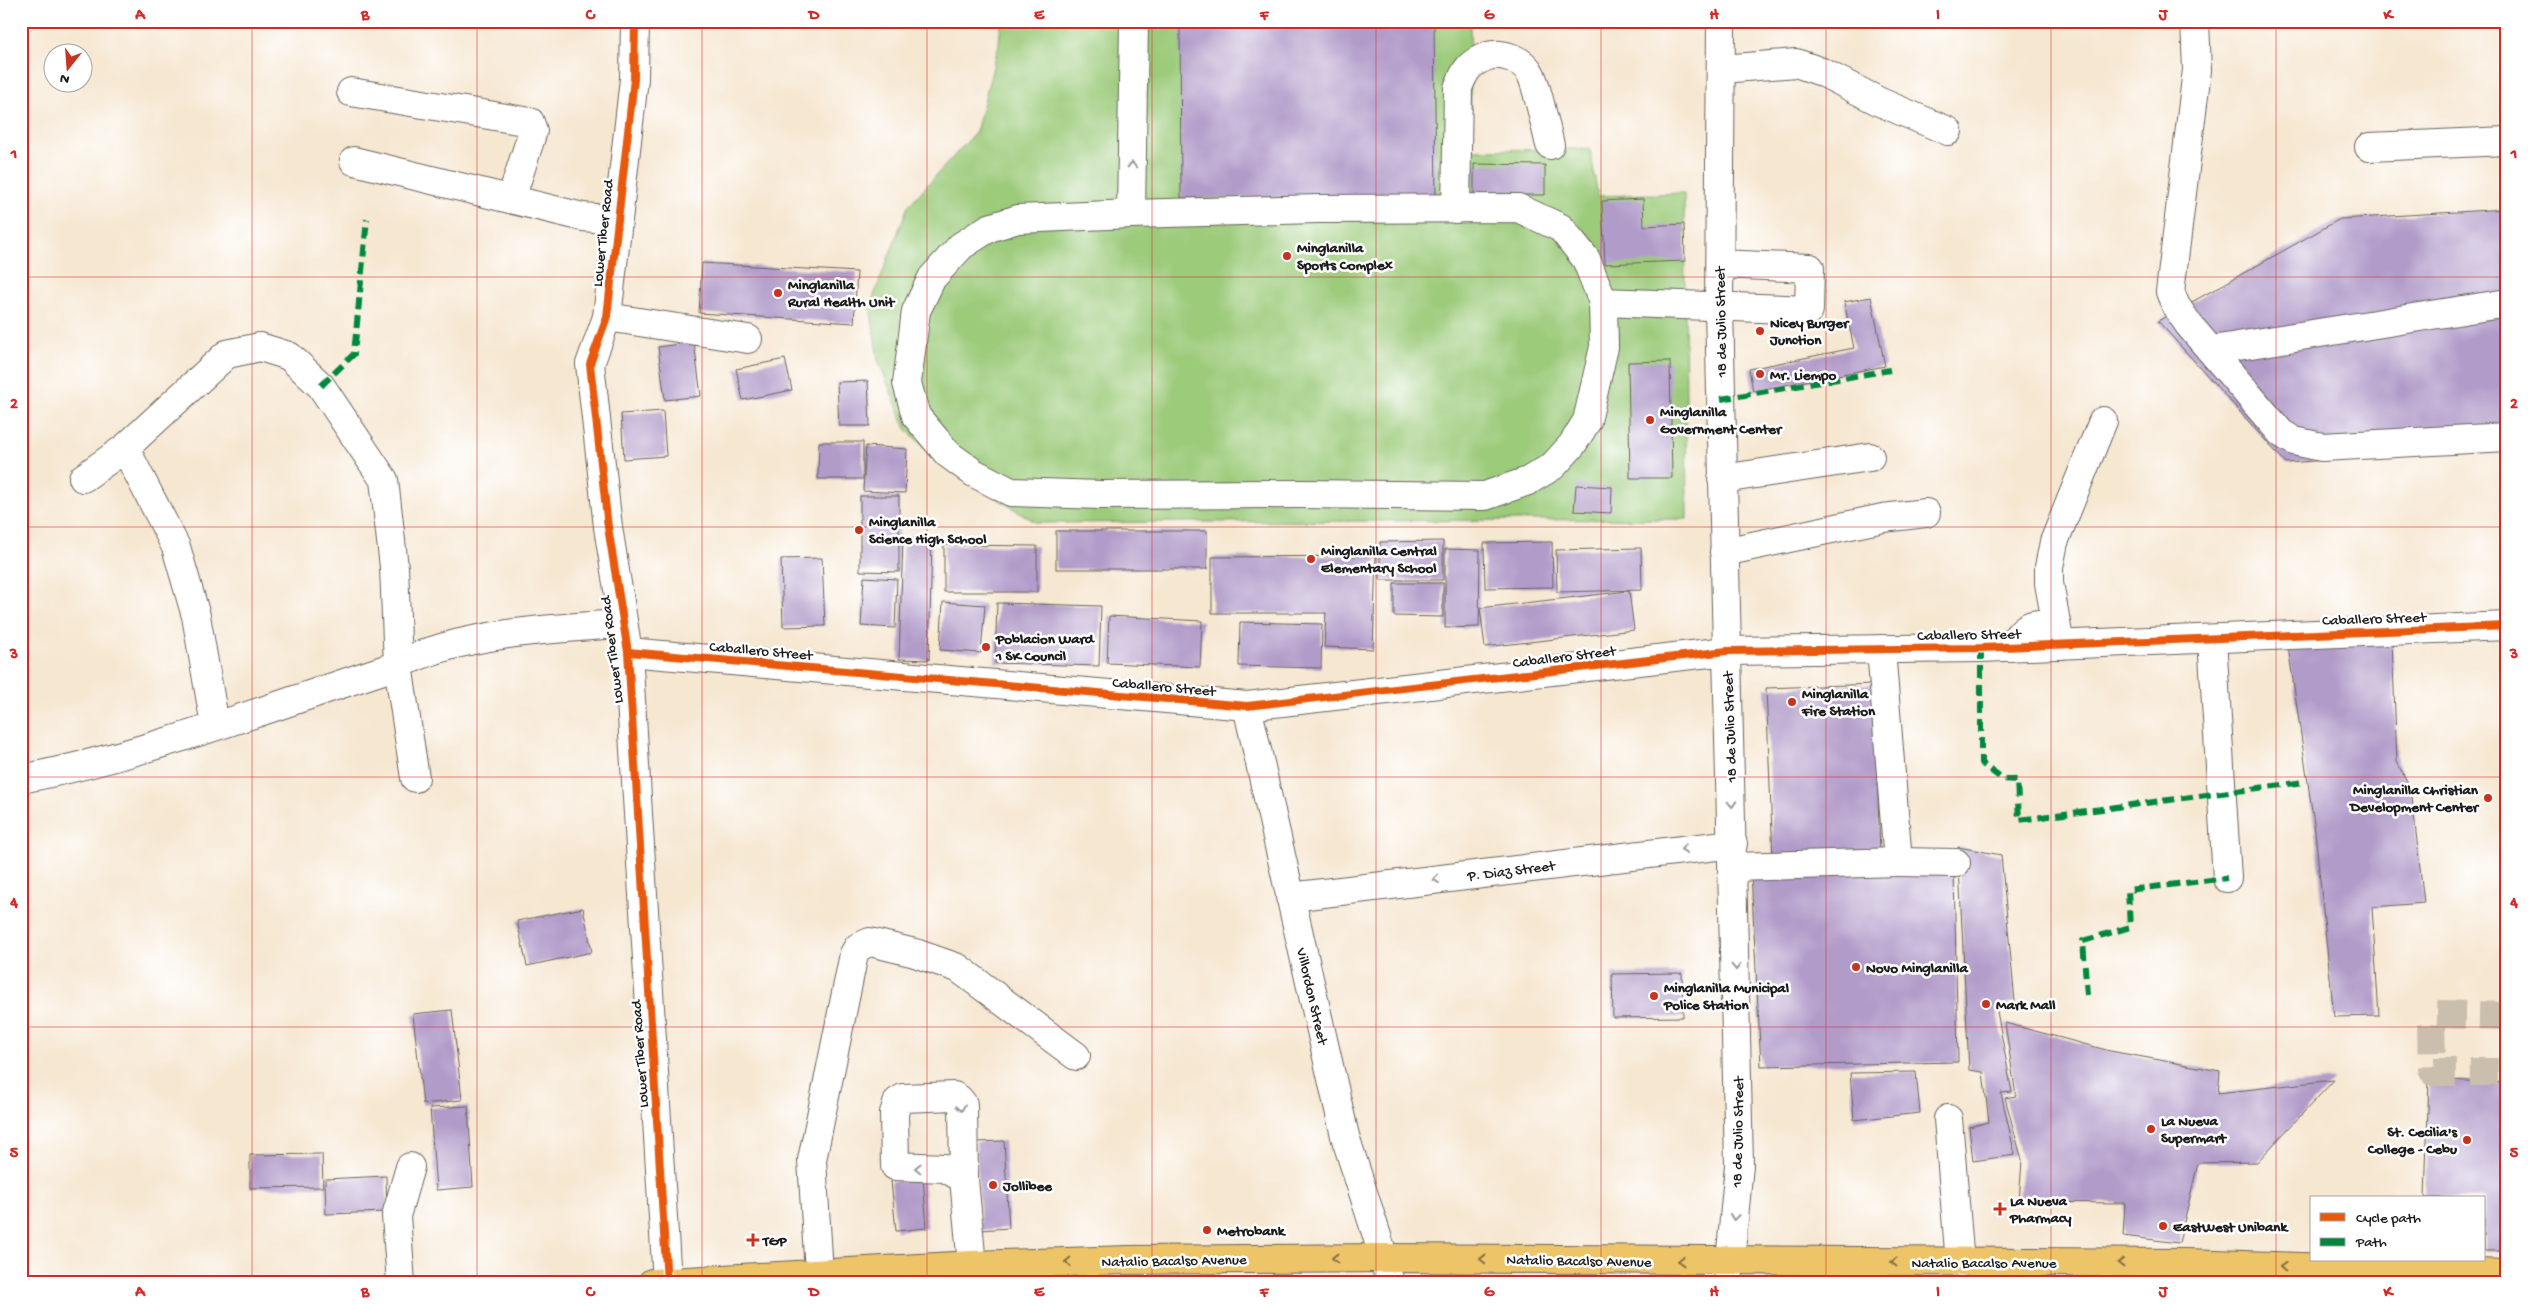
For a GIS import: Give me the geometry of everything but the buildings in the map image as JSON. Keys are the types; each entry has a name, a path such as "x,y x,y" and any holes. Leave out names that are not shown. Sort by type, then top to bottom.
{"highway":[{"name":"Natalio Bacalso Avenue","path":"659,1282 972,1265 1129,1260 1387,1270 1678,1261 1729,1271 1960,1263 2186,1263 2507,1274"}],"street":[{"name":"Lower Tiber Road","path":"635,21 634,79 607,317 590,364 608,527 628,652 659,1282"},
{"path":"1131,214 1134,21"},
{"name":"18 de Julio Street","path":"1721,21 1720,307 1722,479 1733,855 1739,1165 1729,1271"},
{"path":"2195,21 2197,70 2170,292 2176,306 2189,325 2213,350 2281,433 2294,441 2322,447 2507,437"},
{"path":"1456,209 1458,88 1465,70 1478,60 1493,55 1506,55 1520,62 1530,71 1550,145"},
{"path":"1722,69 1796,63 1822,72 1880,102 1948,131"},
{"path":"350,92 530,122 533,131 511,200"},
{"path":"2368,147 2507,141"},
{"path":"354,160 583,217 617,220"},
{"path":"1518,208 1561,228 1586,259 1603,302 1604,347 1587,420 1572,445 1554,466 1528,481 1486,496 1300,494 1101,495 1011,492 974,473 948,454 916,416 907,383 916,311 932,278 961,246 989,228 1018,219 1131,214 1318,209 1456,209 1518,208"},
{"path":"1603,302 1809,310 1810,268 1720,264"},
{"path":"2213,350 2507,303"},
{"path":"607,317 748,339"},
{"path":"84,478 125,448 226,354 260,347 289,356 321,386 384,480 394,567 398,665 415,778"},
{"path":"2058,635 2049,583 2049,567 2054,542 2102,420"},
{"path":"125,448 176,547 196,616 215,725"},
{"path":"1722,479 1870,457"},
{"path":"1724,552 1882,518 1926,513"},
{"path":"21,779 76,769 398,665 421,653 542,628 623,624"},
{"name":"Caballero Street","path":"628,652 1247,706 1727,651 2010,647 2058,635 2212,639 2507,626"},
{"path":"2212,639 2227,878"},
{"path":"1881,649 1898,862"},
{"name":"Villordon Street","path":"1247,706 1346,1136 1387,1270"},
{"name":"P. Diaz Street","path":"1290,897 1733,855 1956,863"},
{"path":"819,1274 812,1160 854,954 858,947 870,942 915,953 958,968 1076,1056"},
{"path":"1948,1119 1960,1263"},
{"path":"401,1283 396,1216 410,1167"},
{"path":"964,1179 972,1265"}],"green space":[{"name":"Minglanilla Sports Complex","path":"1001,21 1470,21 1471,150 1590,149 1598,196 1684,193 1687,519 1037,523 941,464 906,429 878,360 870,306 908,206 976,132 999,44"}],"tunnel":[{"path":"2507,1016 2435,1014 2431,1018 2432,1068 2434,1072 2507,1072"}],"marked path":[{"path":"321,386 354,354 367,219"},
{"path":"1721,399 1890,370"},
{"path":"1981,648 1981,763 2002,779 2017,780 2019,820 2304,782"},
{"path":"2087,995 2083,941 2130,927 2128,890 2227,878"}],"cycle path":[{"path":"635,21 634,79 607,317 590,364 608,527 628,652 667,1282"},
{"path":"628,652 1247,706 1727,651 1981,648 2507,626"}],"place":[{"name":"Minglanilla Sports Complex","path":"1287,256"},
{"name":"Minglanilla Rural Health Unit","path":"778,293"},
{"name":"Nicey Burger Junction","path":"1760,331"},
{"name":"Mr. Liempo","path":"1760,374"},
{"name":"Minglanilla Government Center","path":"1650,420"},
{"name":"Minglanilla Science High School","path":"859,530"},
{"name":"Minglanilla Central Elementary School","path":"1311,559"},
{"name":"Poblacion Ward 1 SK Council","path":"986,647"},
{"name":"Minglanilla Fire Station","path":"1792,702"},
{"name":"Minglanilla Christian Development Center","path":"2488,798"},
{"name":"Novo Minglanilla","path":"1856,967"},
{"name":"Minglanilla Municipal Police Station","path":"1654,996"},
{"name":"Mark Mall","path":"1986,1004"},
{"name":"La Nueva Supermart","path":"2151,1129"},
{"name":"St. Cecilia's College - Cebu","path":"2467,1140"},
{"name":"Jollibee","path":"993,1185"},
{"name":"La Nueva Pharmacy","path":"2000,1209"},
{"name":"EastWest Unibank","path":"2163,1226"},
{"name":"Metrobank","path":"1207,1230"},
{"name":"TGP","path":"753,1240"}]}
